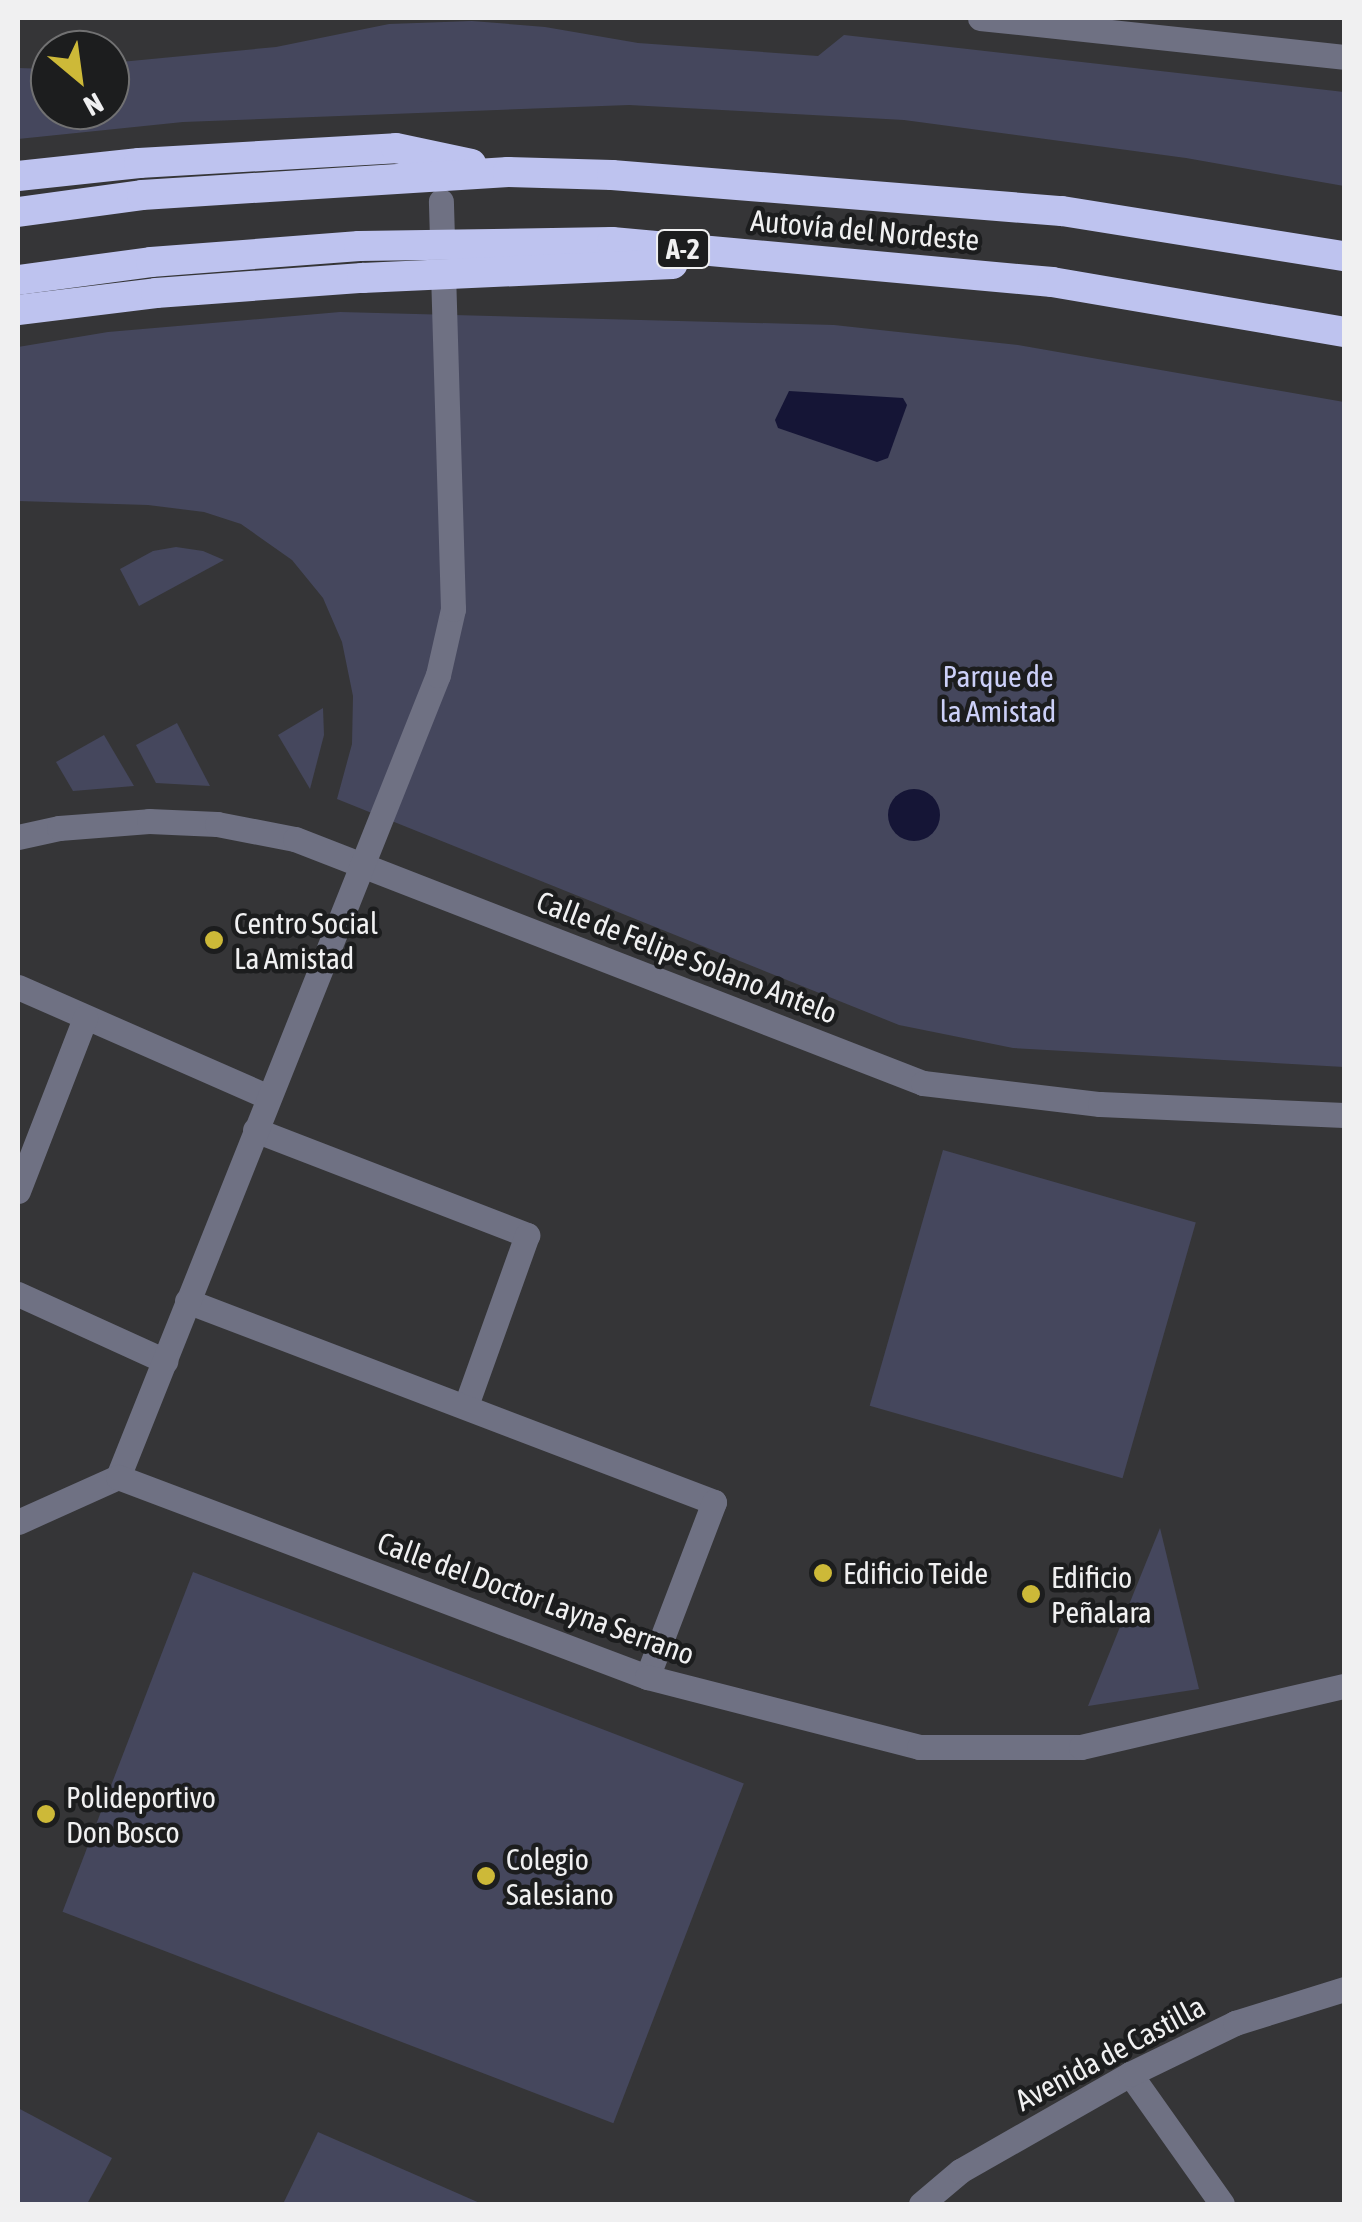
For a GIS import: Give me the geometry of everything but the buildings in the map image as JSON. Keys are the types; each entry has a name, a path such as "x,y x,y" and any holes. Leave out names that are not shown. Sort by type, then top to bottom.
{"highway":[{"path":"18,176 139,163 396,148 508,172"},
{"name":"Autovía del Nordeste","path":"18,212 142,196 508,172 750,184 1062,211 1344,256"},
{"name":"Autovía del Nordeste","path":"18,280 151,262 359,246 612,242 1052,282 1344,332"},
{"path":"18,310 156,293 362,278 826,261"}],"street":[{"path":"980,18 1344,57"},
{"path":"18,1522 118,1477 359,864 438,675 453,609 453,506 441,201"},
{"name":"Calle de Felipe Solano Antelo","path":"18,837 59,828 149,821 217,824 295,838 923,1083 1100,1104 1344,1114"},
{"path":"18,987 268,1096"},
{"path":"18,1192 84,1018"},
{"path":"255,1130 526,1235 466,1405"},
{"path":"18,1294 165,1361"},
{"path":"188,1302 714,1502 647,1677"},
{"name":"Calle del Doctor Layna Serrano","path":"118,1477 647,1677 919,1747 1081,1747 1344,1686"},
{"name":"Avenida de Castilla","path":"921,2204 960,2171 1130,2074 1235,2023 1344,1989"},
{"path":"1130,2074 1222,2204"}],"green space":[{"path":"472,21 545,27 638,43 818,56 844,35 1344,92 1344,186 1186,158 904,120 629,105 183,122 130,127 130,61 276,47 389,24"},
{"path":"18,68 30,68 30,130 105,130 18,139"},
{"name":"Parque de la Amistad","path":"340,312 834,325 1018,345 1344,402 1344,1067 1013,1048 899,1025 337,799 352,744 353,696 342,642 323,598 292,560 241,524 204,512 148,505 18,501 18,347 108,332"},
{"path":"176,547 203,551 224,560 139,606 120,569 153,551"},
{"path":"323,708 324,735 310,789 278,735"},
{"path":"177,723 210,786 156,783 136,745"},
{"path":"104,735 134,786 73,791 56,762"},
{"path":"943,1150 1196,1222 1122,1478 870,1406"},
{"path":"1160,1528 1199,1689 1088,1706"},
{"path":"193,1572 744,1783 613,2123 63,1912"},
{"path":"18,2108 112,2158 87,2204 18,2204"},
{"path":"318,2132 482,2204 283,2204"}],"shaded area":[{"path":"789,391 903,398 907,405 888,458 877,462 778,428 775,420"},
{"path":"914,789 932,797 940,815 932,833 914,841 896,833 888,815 896,797"}],"place":[{"name":"Centro Social La Amistad","path":"214,940"},
{"name":"Edificio Teide","path":"823,1573"},
{"name":"Edificio Peñalara","path":"1031,1594"},
{"name":"Polideportivo Don Bosco","path":"46,1814"},
{"name":"Colegio Salesiano","path":"486,1876"}]}
